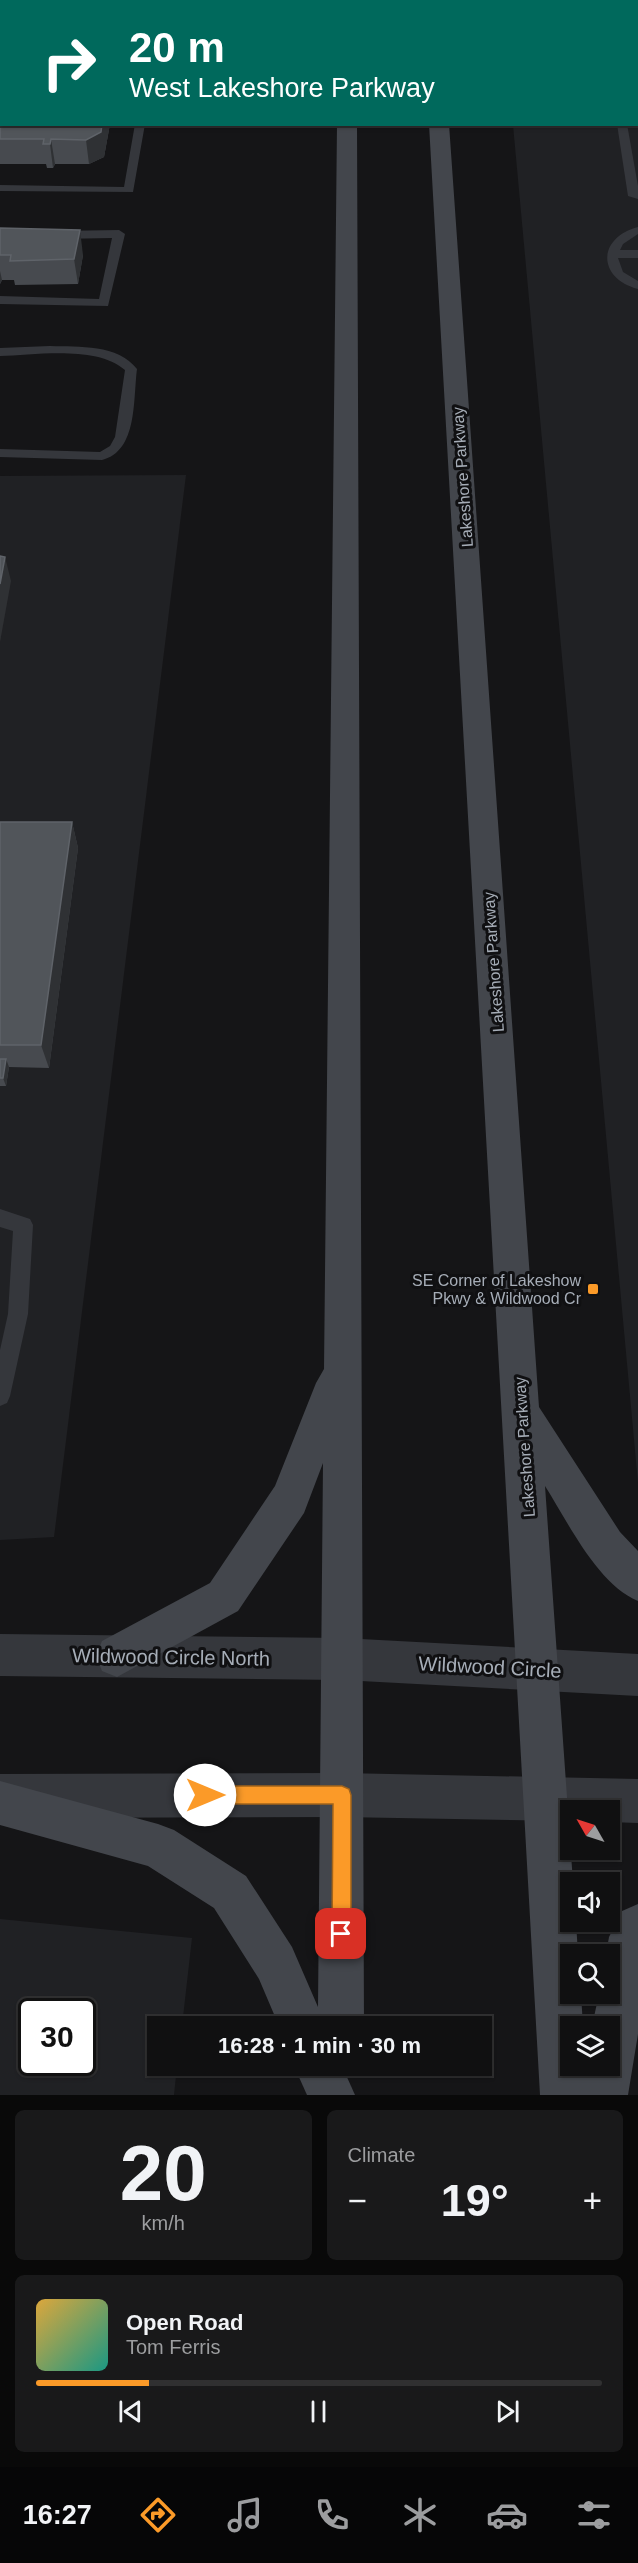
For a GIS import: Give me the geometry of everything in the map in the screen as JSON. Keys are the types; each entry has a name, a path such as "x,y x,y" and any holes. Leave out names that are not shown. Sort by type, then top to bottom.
{"main road":[{"path":"340,2016 347,126"},
{"name":"Lakeshore Parkway","path":"440,126 564,2095"},
{"path":"117,1656 224,1598 290,1499 343,1364"},
{"path":"521,1413 606,1546 638,1581"},
{"path":"0,1803 158,1846 230,1892 276,1963 298,2016"},
{"path":"618,2016 632,1937 638,1926"},
{"path":"322,2076 331,2095"},
{"path":"340,2076 340,2095"},
{"path":"604,2095 607,2076"}],"street":[{"name":"Wildwood Circle North","path":"0,1655 342,1659"},
{"name":"Wildwood Circle","path":"342,1659 638,1675"},
{"path":"0,1796 342,1795 638,1802"}],"lane":[{"path":"0,188 129,190 140,126"},
{"path":"623,126 633,165 634,196 638,196"},
{"path":"638,230 625,234 616,243 612,254 617,273 627,282 638,285"},
{"path":"0,300 104,303 118,234 47,235"},
{"path":"612,254 638,254"},
{"path":"0,352 96,352 120,359 128,363 131,369 122,437 117,447 110,453 102,456 0,453"},
{"path":"0,1218 23,1225 18,1314 0,1396"}],"shaded area":[{"path":"513,126 638,126 638,1483"},
{"path":"186,475 54,1537 0,1540 0,476"},
{"path":"0,1919 192,1938 183,2016 147,2016 147,2076 176,2076 174,2095 0,2095"}],"building":[{"path":"0,126 102,126 101,132 86,140 51,139 50,144 43,144 44,139 0,139"},
{"path":"0,228 80,230 74,259 10,261 11,255 0,255"},
{"path":"0,556 5,557 0,584"},
{"path":"0,822 72,822 41,1045 0,1045"},
{"path":"0,1059 6,1059 3,1078 0,1078"}],"place":[{"name":"SE Corner of Lakeshow Pkwy & Wildwood Cr","path":"593,1289"}],"route":[{"path":"205,1795 342,1795 341,1934"}]}
